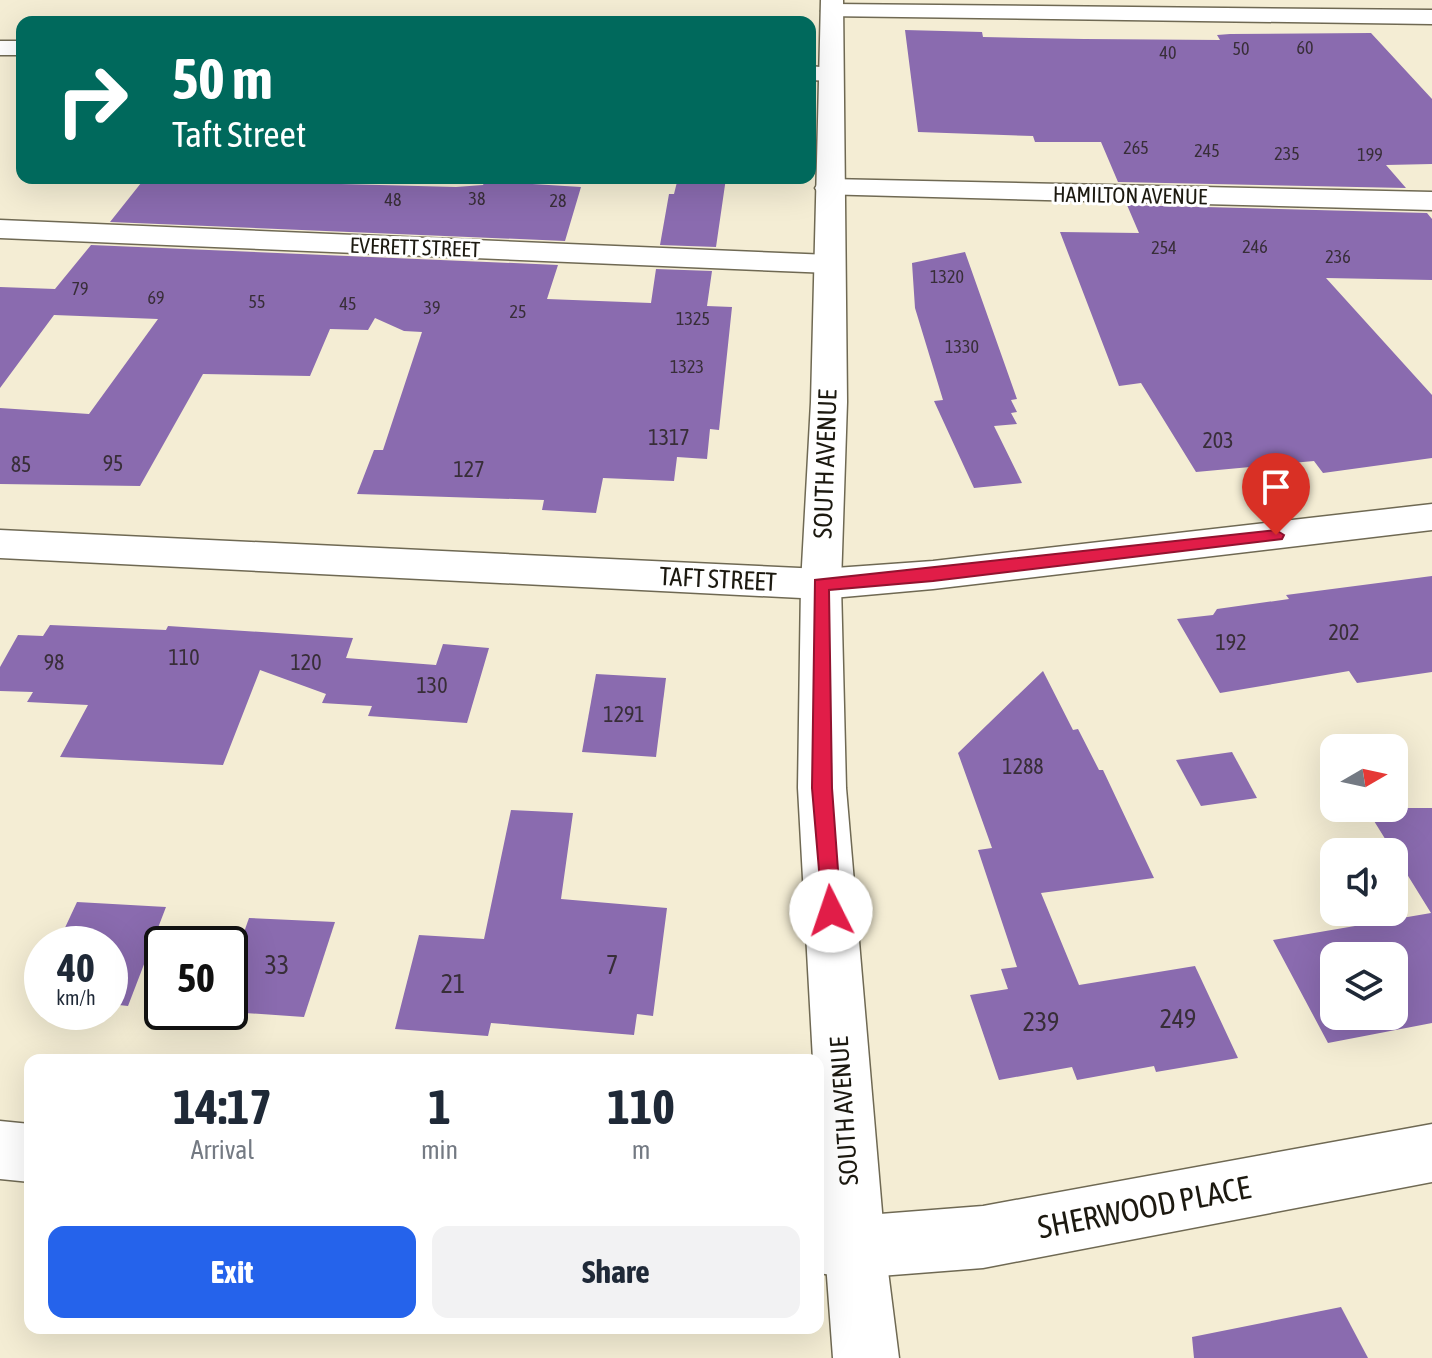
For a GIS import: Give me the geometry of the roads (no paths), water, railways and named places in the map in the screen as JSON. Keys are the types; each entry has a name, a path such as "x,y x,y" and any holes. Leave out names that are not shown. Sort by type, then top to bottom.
{"street":[{"path":"832,5 1432,17"},
{"name":"SOUTH AVENUE","path":"832,5 820,74 829,188 830,264 829,402 821,584 822,788 836,1244 866,1358"},
{"name":"HAMILTON AVENUE","path":"829,188 1432,201"},
{"name":"EVERETT STREET","path":"0,229 830,264"},
{"name":"TAFT STREET","path":"0,544 821,584 933,575 1432,517"},
{"path":"0,1150 24,1152"},
{"name":"SHERWOOD PLACE","path":"836,1244 983,1237 1432,1153"}]}
